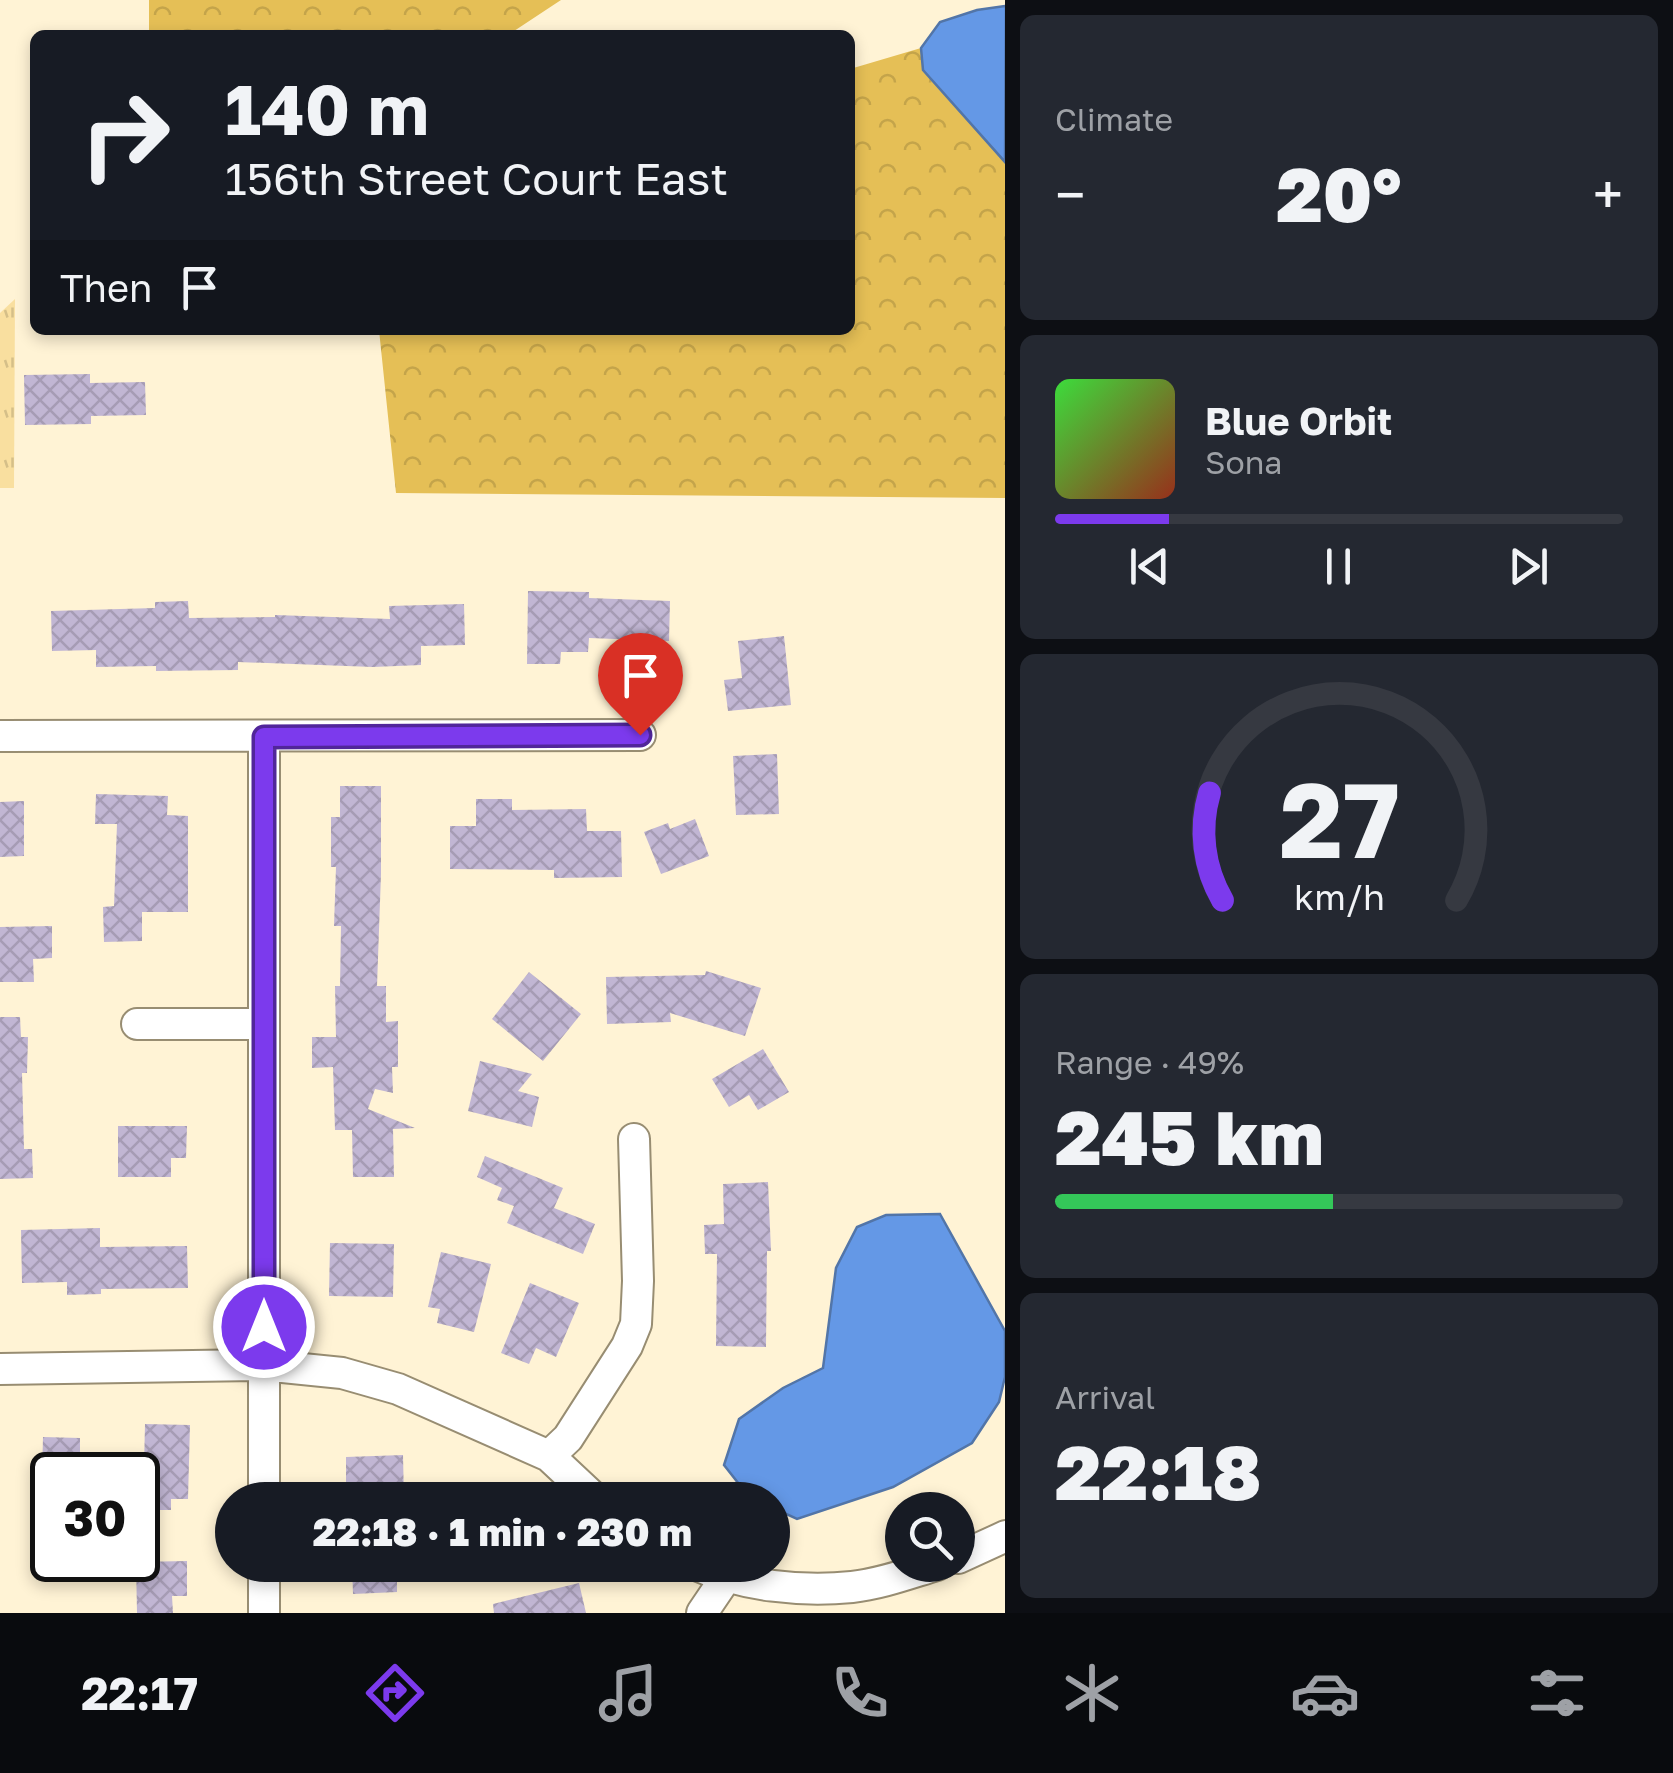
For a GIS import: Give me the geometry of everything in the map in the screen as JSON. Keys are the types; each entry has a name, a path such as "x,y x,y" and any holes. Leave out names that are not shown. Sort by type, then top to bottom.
{"street":[{"path":"0,736 640,735"},
{"path":"264,737 264,1482"},
{"path":"137,1024 264,1024"},
{"path":"549,1456 568,1438 627,1346 636,1324 634,1140"},
{"path":"0,1368 264,1365 342,1373 398,1388 549,1456 577,1482"},
{"path":"975,1550 1005,1536"},
{"path":"758,1582 854,1587 885,1579"},
{"path":"264,1582 264,1613"},
{"path":"702,1613 723,1582"}],"green space":[{"path":"149,0 561,0 516,30 149,30"},
{"path":"921,48 923,70 1005,162 1005,498 396,493 380,335 855,335 855,68"},
{"path":"15,299 14,488 0,488 0,313"}],"water":[{"path":"1005,6 1005,162 923,70 921,48 940,22"},
{"path":"940,1214 1005,1331 1005,1377 999,1402 972,1443 893,1487 797,1519 790,1516 790,1482 737,1482 724,1465 739,1419 783,1388 823,1368 836,1268 857,1227 886,1215"}],"building":[{"path":"90,374 90,383 145,382 146,415 91,416 91,424 25,425 24,375"},
{"path":"528,591 589,592 589,598 670,601 669,641 589,638 588,652 561,652 560,664 527,664"},
{"path":"188,601 189,618 275,615 390,619 389,606 464,604 465,645 421,646 421,665 238,662 238,670 96,667 96,650 52,651 51,611 155,608 155,602"},
{"path":"784,636 791,705 728,711 724,680 742,678 738,641"},
{"path":"777,754 779,814 736,815 733,756"},
{"path":"340,786 381,786 377,986 386,986 386,1022 398,1021 398,1067 392,1067 393,1093 375,1089 368,1109 415,1128 393,1129 394,1177 353,1177 352,1130 335,1130 333,1067 312,1068 312,1037 336,1037 335,986 340,986 341,926 334,926 336,867 331,867 331,817 340,817"},
{"path":"96,794 168,796 167,815 188,816 188,912 142,912 142,941 104,942 103,907 114,906 117,824 95,824"},
{"path":"476,799 512,799 512,810 586,809 587,831 621,831 622,877 554,878 554,870 450,869 450,826 476,826"},
{"path":"24,801 24,856 0,857 0,802"},
{"path":"695,819 709,856 661,874 644,832 668,823 670,829"},
{"path":"52,926 52,958 33,959 34,982 0,982 0,927"},
{"path":"706,971 761,988 745,1036 670,1013 671,1022 607,1024 606,977 705,975"},
{"path":"529,972 581,1014 543,1061 492,1019"},
{"path":"0,1017 20,1017 21,1037 28,1037 27,1073 22,1073 24,1149 32,1149 33,1178 0,1179"},
{"path":"763,1049 789,1092 758,1110 749,1095 729,1107 712,1079"},
{"path":"480,1061 532,1074 518,1091 539,1097 532,1127 468,1111"},
{"path":"118,1126 187,1126 186,1158 171,1158 171,1177 118,1177"},
{"path":"485,1156 563,1188 554,1208 595,1224 583,1254 507,1223 514,1206 497,1200 502,1188 477,1177"},
{"path":"768,1182 771,1251 767,1251 766,1347 716,1346 717,1254 705,1254 704,1225 724,1224 723,1184"},
{"path":"100,1228 100,1247 187,1246 188,1288 101,1289 101,1294 67,1295 67,1282 22,1283 21,1230"},
{"path":"330,1243 394,1244 393,1297 329,1296"},
{"path":"441,1252 491,1264 474,1332 437,1323 440,1309 428,1307"},
{"path":"530,1283 579,1303 556,1357 536,1348 529,1364 501,1353"},
{"path":"145,1424 190,1425 188,1499 171,1499 171,1510 160,1510 160,1452 144,1452"},
{"path":"43,1437 80,1438 80,1452 43,1452"},
{"path":"403,1455 404,1482 346,1482 346,1457"},
{"path":"187,1561 187,1596 172,1596 173,1613 137,1613 136,1582 160,1582 160,1562"},
{"path":"353,1582 397,1582 397,1592 353,1594"},
{"path":"579,1583 586,1613 494,1613 493,1604"}],"route":[{"path":"264,1327 264,737 640,735"}]}
